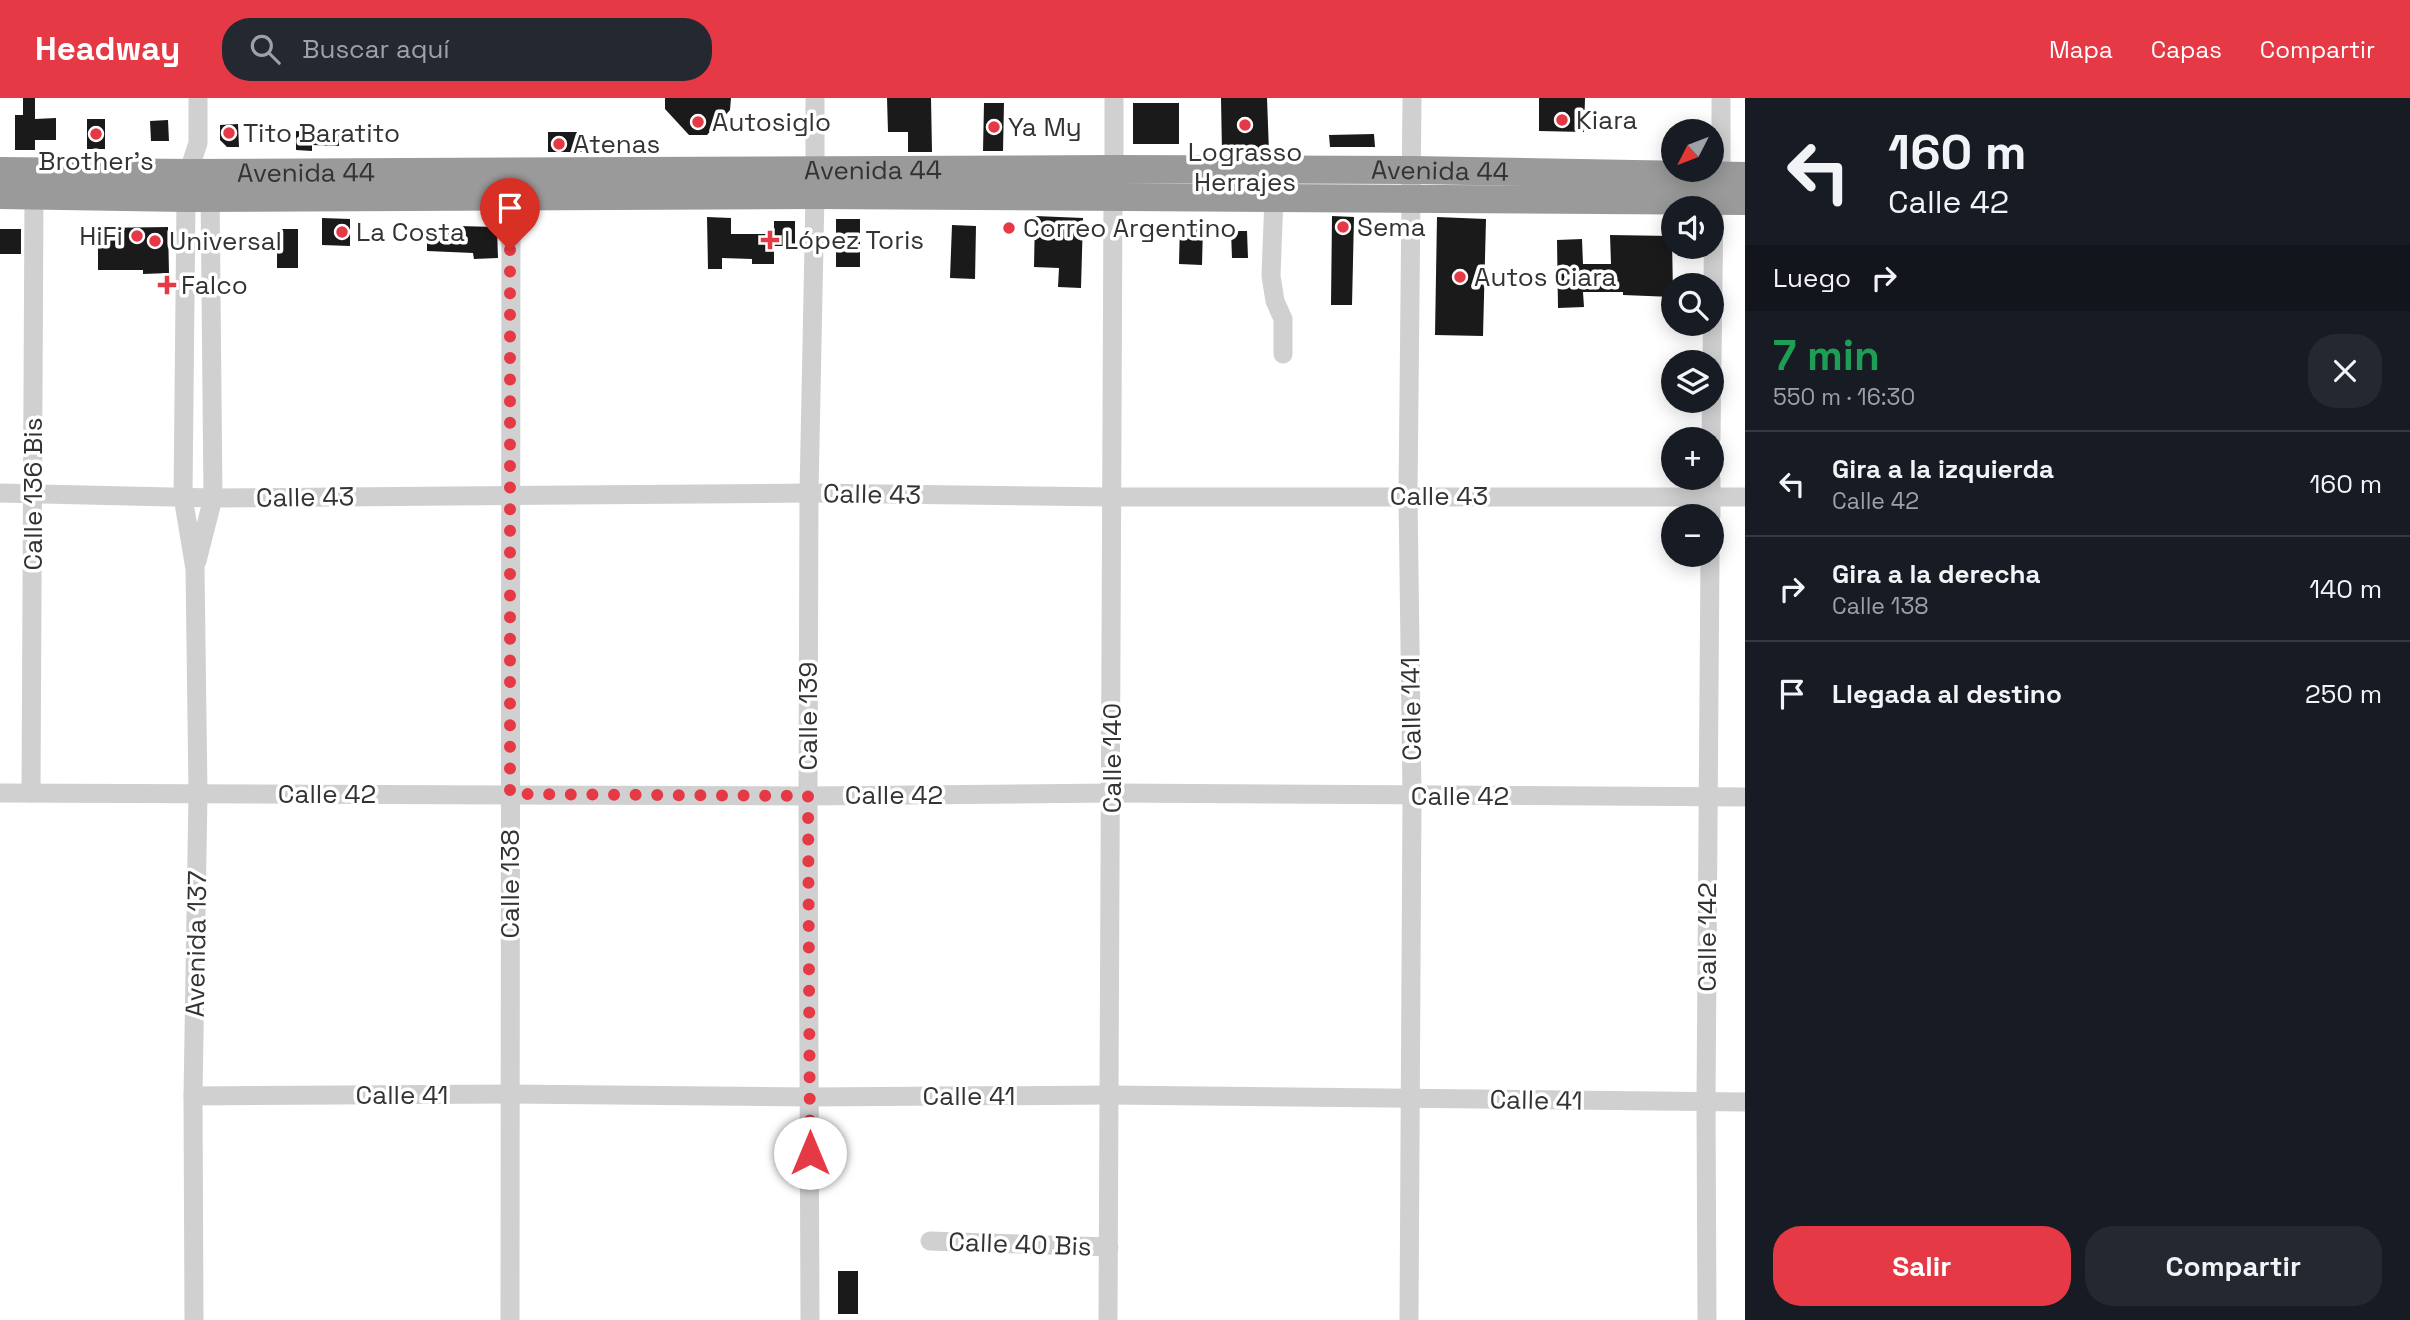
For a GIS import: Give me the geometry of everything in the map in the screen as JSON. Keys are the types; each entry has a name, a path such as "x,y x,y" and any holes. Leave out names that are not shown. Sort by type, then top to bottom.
{"highway":[{"name":"Avenida 44","path":"0,195 199,185 1114,183 1413,170 1726,184 1745,201"},
{"name":"Avenida 44","path":"0,171 199,185 510,196 815,183"},
{"name":"Avenida 44","path":"1114,183 1274,197 1413,199 1726,184"}],"street":[{"name":"Avenida 137","path":"195,569 213,498 199,185 198,98"},
{"name":"Calle 139","path":"810,1320 809,493 816,98"},
{"name":"Calle 140","path":"1108,1320 1114,98"},
{"name":"Calle 141","path":"1409,1320 1412,796 1408,496 1412,98"},
{"path":"1712,427 1726,184 1721,98"},
{"name":"Avenida 137","path":"194,1320 193,1096 198,793 195,569 183,497 199,185"},
{"name":"Calle 136 Bis","path":"31,793 34,195"},
{"name":"Calle 138","path":"510,196 510,1320"},
{"path":"1274,197 1271,276 1275,301 1283,319 1283,354"},
{"name":"Calle 43","path":"0,493 213,498 809,493 1112,497 1408,496 1661,488"},
{"name":"Calle 43","path":"1721,490 1745,497"},
{"name":"Calle 142","path":"1707,1320 1710,567"},
{"name":"Calle 42","path":"0,793 808,796 1112,793 1745,797"},
{"name":"Calle 41","path":"193,1096 1110,1095 1745,1102"},
{"name":"Calle 40 Bis","path":"930,1241 1109,1247"}],"building":[{"path":"23,98 35,98 35,119 56,118 56,140 35,140 35,150 15,150 15,115 23,115"},
{"name":"Autosiglo","path":"665,98 731,98 730,110 707,135 689,135 665,109"},
{"path":"887,98 931,98 932,152 908,152 908,132 888,132"},
{"name":"Lograsso Herrajes","path":"1221,98 1267,98 1269,152 1222,153"},
{"name":"Kiara","path":"1539,98 1585,98 1584,132 1539,131"},
{"name":"Ya My","path":"984,103 1004,103 1003,151 983,151"},
{"path":"1133,103 1179,103 1179,144 1133,144"},
{"name":"Brother's","path":"87,119 105,119 105,149 87,149"},
{"path":"168,120 169,141 151,141 150,121"},
{"name":"Tito Baratito","path":"238,124 239,147 227,147 220,140 220,125"},
{"path":"296,131 339,134 339,146 312,145 312,151 296,150"},
{"path":"548,132 582,132 582,152 548,152"},
{"path":"1374,134 1375,147 1330,147 1329,135"},
{"path":"1035,216 1083,218 1081,288 1058,287 1059,268 1034,267"},
{"path":"1332,216 1354,217 1352,305 1331,305"},
{"path":"707,217 731,218 731,234 774,234 774,221 795,221 795,246 774,246 774,264 752,264 752,259 722,258 722,269 708,269"},
{"name":"Autos Ciara","path":"1437,217 1486,219 1483,336 1435,335"},
{"path":"322,218 350,219 350,246 322,245"},
{"path":"836,219 860,219 860,267 836,267"},
{"path":"1180,224 1203,225 1202,265 1179,264"},
{"path":"952,225 976,226 975,279 950,278"},
{"path":"458,226 497,227 498,258 474,259 473,253 427,251 427,230 458,230"},
{"path":"168,227 169,273 98,270 98,228"},
{"path":"0,229 21,229 21,254 0,254"},
{"path":"277,229 298,229 298,268 277,268"},
{"path":"1231,231 1247,231 1248,258 1232,258"},
{"path":"1610,235 1661,236 1661,259 1672,259 1673,273 1661,273 1661,297 1623,295 1623,292 1583,292 1584,307 1558,308 1557,240 1582,239 1583,264 1611,264"},
{"path":"838,1271 858,1271 858,1314 838,1314"}],"place":[{"name":"Kiara","path":"1562,120"},
{"name":"Autosiglo","path":"698,122"},
{"name":"Lograsso Herrajes","path":"1245,125"},
{"name":"Ya My","path":"994,127"},
{"name":"Tito Baratito","path":"229,133"},
{"name":"Brother's","path":"96,134"},
{"name":"Atenas","path":"559,144"},
{"name":"Sema","path":"1343,227"},
{"name":"Correo Argentino","path":"1009,228"},
{"name":"La Costa","path":"342,232"},
{"name":"HiFi","path":"137,236"},
{"name":"López Toris","path":"770,240"},
{"name":"Universal","path":"155,241"},
{"name":"Autos Ciara","path":"1460,277"},
{"name":"Falco","path":"167,285"}],"route":[{"path":"510,250 510,794 808,796 810,1153"}]}
